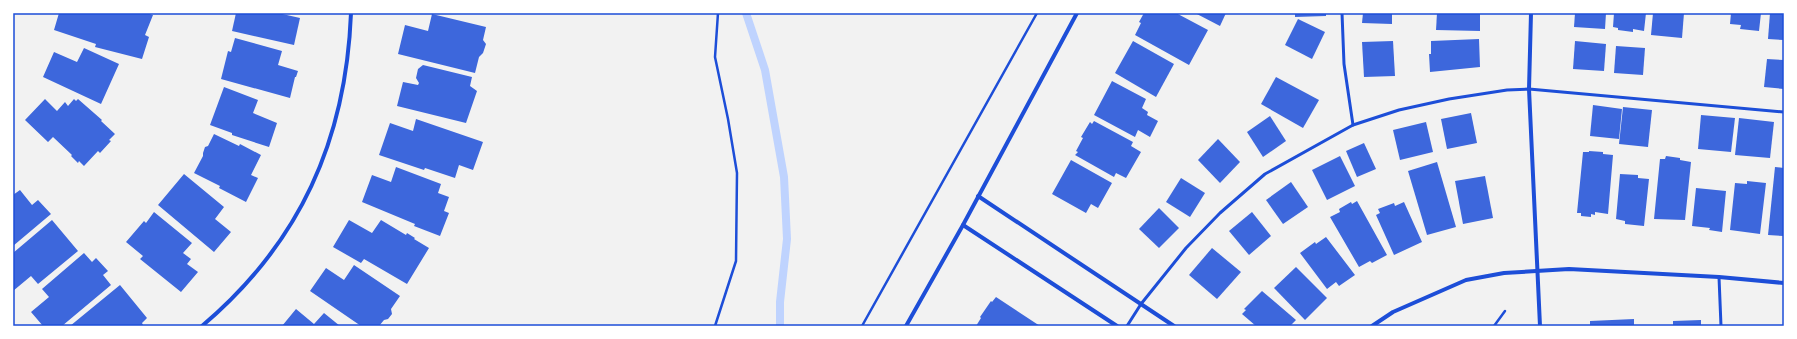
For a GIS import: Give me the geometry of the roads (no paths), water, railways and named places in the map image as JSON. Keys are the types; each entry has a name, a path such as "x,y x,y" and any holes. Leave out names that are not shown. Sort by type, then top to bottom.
{"street":[{"path":"202,326 228,304 256,274 272,253 310,192 336,122 344,85 349,48 351,13"},
{"path":"906,326 963,225 1077,13"},
{"path":"1531,13 1528,89 1540,326"},
{"path":"978,196 1174,326"},
{"path":"963,225 1117,326"},
{"path":"1372,326 1392,312 1466,280 1504,273 1570,269 1719,277 1784,283"}],"lane":[{"path":"1342,13 1344,64 1353,125"},
{"path":"1127,326 1141,304 1186,248 1220,213 1265,174 1353,125 1399,110 1449,99 1507,90 1528,89 1784,112"},
{"path":"1719,277 1721,326"}],"waterway":[{"path":"746,13 765,70 784,177 787,239 780,302 780,326"}]}
